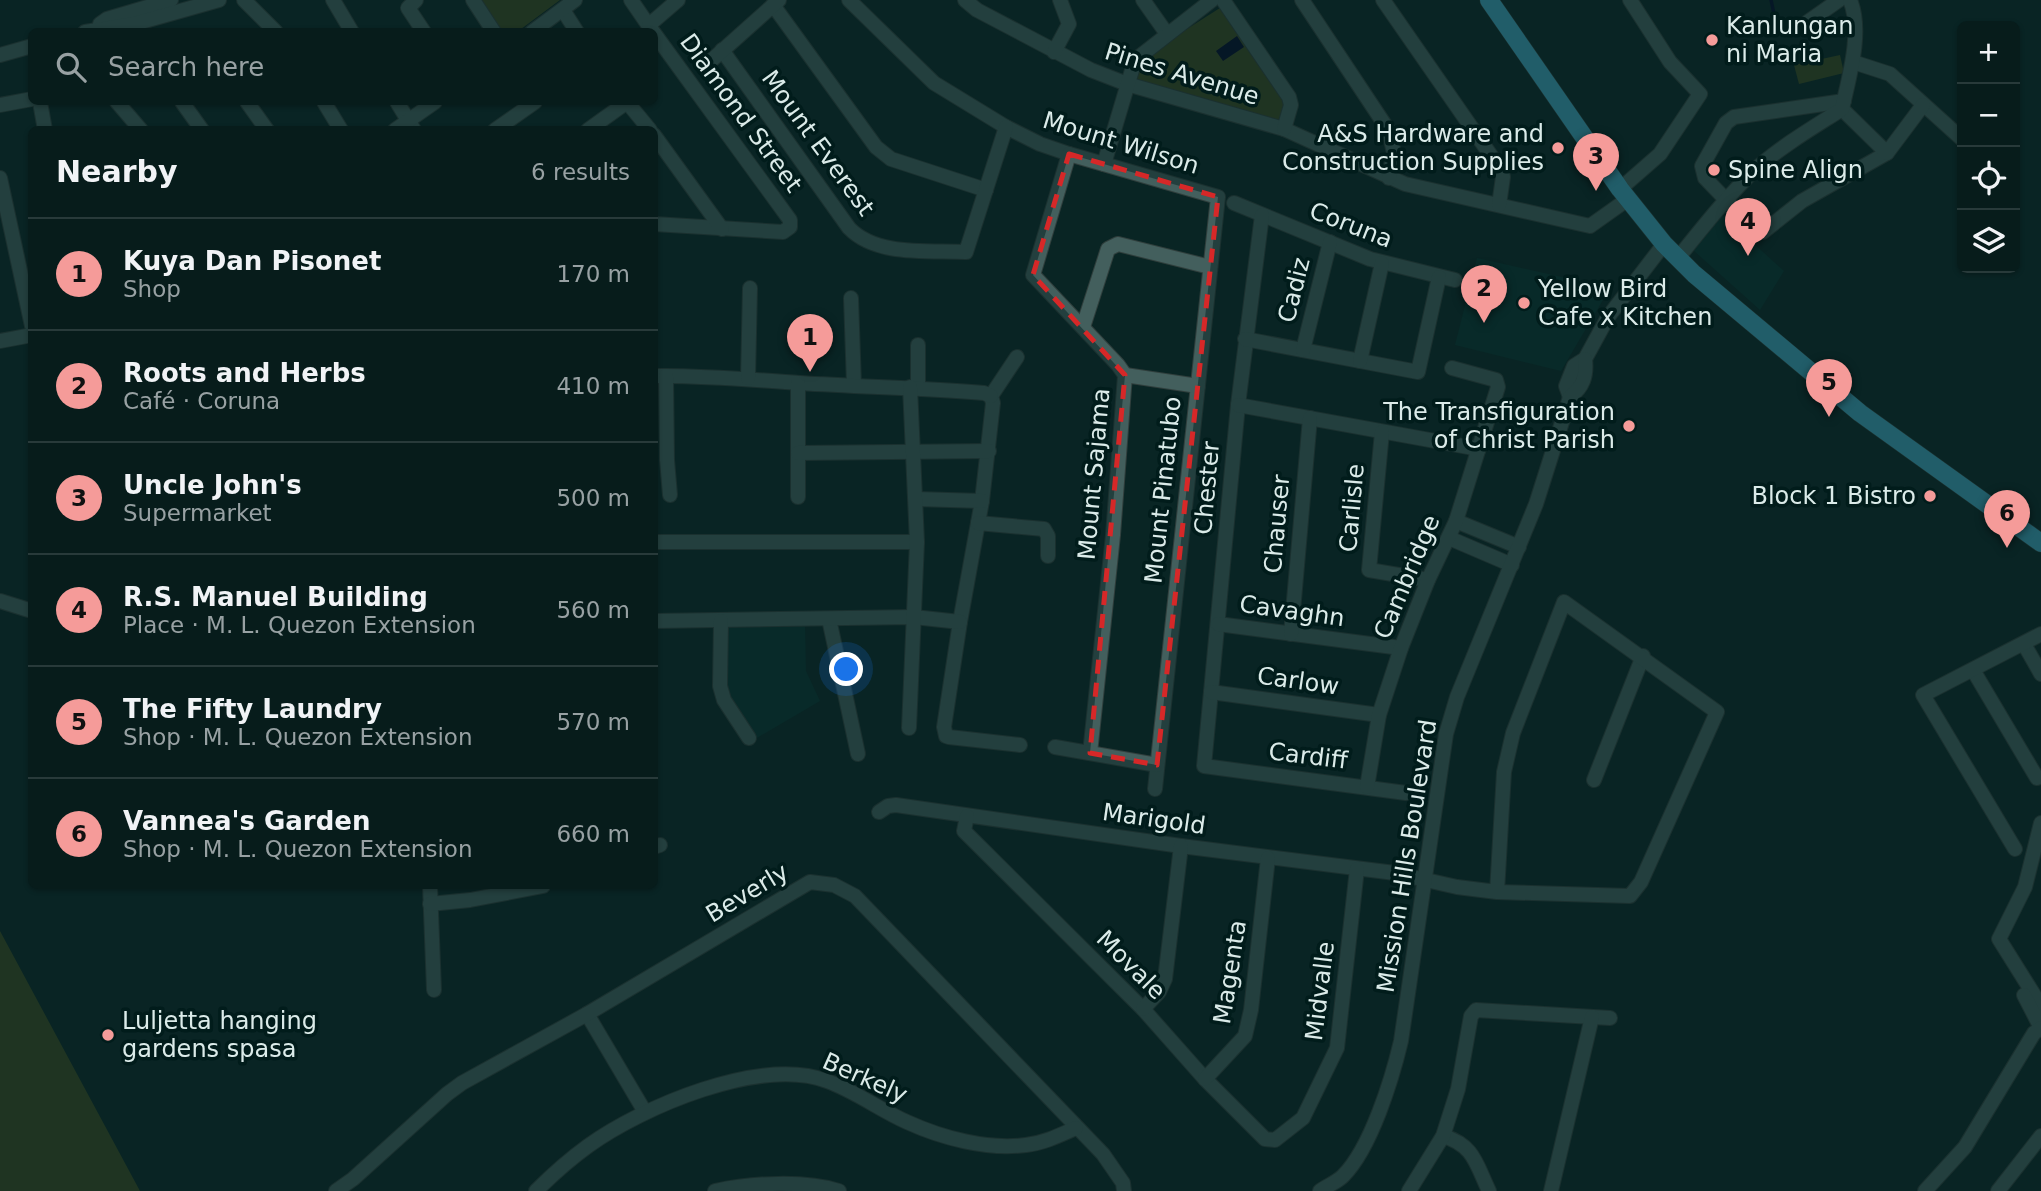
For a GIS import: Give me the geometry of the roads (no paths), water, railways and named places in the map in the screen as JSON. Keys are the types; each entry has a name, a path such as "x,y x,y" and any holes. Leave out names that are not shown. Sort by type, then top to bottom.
{"main road":[{"path":"1489,0 1624,194 1678,258 1860,414 2039,537"}],"street":[{"path":"113,25 171,0"},
{"path":"113,25 134,24 219,0"},
{"path":"244,0 272,28"},
{"path":"333,0 350,28"},
{"path":"416,0 408,8 421,28"},
{"path":"473,0 491,28"},
{"path":"537,28 575,0"},
{"name":"Diamond Street","path":"631,0 651,28"},
{"path":"654,28 678,0"},
{"name":"Mount Wilson","path":"849,0 934,83 1006,127 1040,144 1069,154 1218,197"},
{"name":"Pines Avenue","path":"965,0 977,10 1054,52 1127,84 1284,129 1405,184 1590,226 1660,154 1700,94 1670,62 1630,0"},
{"path":"1054,52 1069,24 1060,0"},
{"path":"1143,0 1167,34"},
{"path":"1104,164 1135,60 1212,0"},
{"path":"1223,0 1289,97 1291,105 1284,129"},
{"path":"1302,0 1389,131 1394,153 1389,177"},
{"path":"1383,0 1501,170 1503,177 1499,205"},
{"path":"1802,26 1839,0"},
{"path":"1678,258 1758,167 1843,105 1853,62 1854,11 1850,0"},
{"path":"704,67 776,2 876,147 891,159 986,190"},
{"path":"562,10 574,28"},
{"name":"Diamond Street","path":"658,38 790,220 790,227 783,232 722,229"},
{"path":"0,55 28,47"},
{"name":"Mount Everest","path":"722,50 849,228 860,239 877,245 966,252 1006,127"},
{"path":"1853,62 1890,74 1957,135"},
{"path":"0,106 28,100"},
{"path":"41,105 45,126"},
{"path":"120,105 138,126"},
{"path":"184,105 199,126"},
{"path":"249,105 264,126"},
{"path":"326,105 339,126"},
{"path":"399,105 411,125 432,105"},
{"path":"501,126 531,105"},
{"path":"594,126 623,105"},
{"path":"629,105 647,126"},
{"path":"1843,105 1887,153"},
{"path":"1843,105 1744,114 1730,119 1702,166 1705,178 1753,228 1763,232 1802,201 1887,153 1923,105"},
{"path":"658,145 722,229"},
{"name":"Mount Sajama","path":"1069,154 1033,275 1125,375 1113,535 1090,753"},
{"path":"0,178 27,287"},
{"name":"Mount Pinatubo","path":"1155,789 1218,197"},
{"name":"Coruna","path":"1234,203 1382,263 1455,280"},
{"name":"Chester","path":"1204,766 1238,405 1262,215"},
{"path":"658,224 722,229"},
{"name":"Cadiz","path":"1303,350 1330,242"},
{"name":"Mission Hills Boulevard","path":"1320,1191 1343,1175 1363,1146 1393,1076 1401,1041 1446,734 1457,697 1536,504 1570,397 1580,389 1584,380 1587,372 1585,359 1608,317 1664,244"},
{"path":"1083,327 1108,249 1113,245 1210,267"},
{"path":"1360,361 1382,263"},
{"path":"1245,339 1418,372 1438,277"},
{"path":"748,378 750,288"},
{"path":"851,298 854,385"},
{"path":"0,341 28,336"},
{"path":"909,728 917,542 913,452 918,345"},
{"path":"990,396 1017,357"},
{"name":"Cambridge","path":"1367,787 1378,715 1428,580 1456,521 1498,387 1496,380 1452,368"},
{"path":"1125,375 1198,386"},
{"path":"670,495 660,376 914,387 984,393 990,396 993,403 989,451 944,727 946,736 1020,745"},
{"path":"798,383 798,497"},
{"path":"1238,405 1479,449"},
{"name":"Chauser","path":"1291,634 1310,418"},
{"name":"Carlisle","path":"1382,432 1369,570 1428,580"},
{"path":"798,453 989,451"},
{"path":"916,499 982,501"},
{"path":"1456,521 1519,547"},
{"path":"978,523 1044,529 1048,536 1048,556"},
{"path":"1449,538 1512,565"},
{"path":"658,542 917,542"},
{"path":"0,601 28,610"},
{"path":"1497,892 1504,772 1513,733 1564,601 1643,656 1594,780"},
{"path":"658,621 914,617 960,622"},
{"path":"829,619 858,754"},
{"path":"721,621 720,686 724,700 749,738"},
{"name":"Cavaghn","path":"1218,624 1401,648"},
{"path":"2015,849 1923,695 2041,634"},
{"path":"2024,644 2041,674"},
{"name":"Marigold","path":"879,812 888,806 896,805 1357,869 1497,892 1630,895 1641,882 1717,712 1643,656"},
{"path":"1973,670 2038,778"},
{"name":"Carlow","path":"1211,692 1378,715"},
{"path":"1055,747 1157,765"},
{"name":"Cardiff","path":"1204,766 1406,793"},
{"name":"Movale","path":"967,816 964,831 1143,1009 1205,1079 1265,1139 1275,1140"},
{"path":"2041,823 2025,887 1999,939 2041,1006"},
{"path":"1143,1009 1159,992 1166,979 1181,846"},
{"name":"Magenta","path":"1205,1079 1245,1036 1251,1010 1269,858"},
{"name":"Midvalle","path":"1275,1140 1303,1118 1337,1048 1357,869"},
{"name":"Beverly","path":"335,1191 354,1179 462,1083 587,1014 810,882 834,885 855,896 1103,1154 1123,1183 1124,1191"},
{"path":"430,889 434,990"},
{"path":"430,905 527,889"},
{"path":"1925,1191 1965,1147 2034,1033 2041,1028 2021,988 2020,974"},
{"path":"1409,1191 1443,1136 1458,1089 1471,1016 1476,1010 1610,1018"},
{"path":"587,1014 645,1112"},
{"path":"1551,1191 1592,1017"},
{"name":"Berkely","path":"536,1191 589,1145 645,1112 733,1080 793,1073 826,1080 909,1123 943,1135 992,1146 1026,1145 1076,1128"},
{"path":"1443,1136 1457,1140 1469,1149 1489,1191"},
{"path":"1998,1191 2041,1136"},
{"path":"715,1191 759,1185 784,1185 839,1191"}],"water":[{"path":"1237,36 1244,47 1223,61 1216,51"}],"waterway":[{"path":"1771,0 1778,32"}],"place":[{"name":"Kanlungan ni Maria","path":"1712,40"},
{"name":"A&S Hardware and Construction Supplies","path":"1558,148"},
{"name":"Spine Align","path":"1714,170"},
{"name":"Uncle John's","path":"1596,191"},
{"name":"R.S. Manuel Building","path":"1748,256"},
{"name":"Yellow Bird Cafe x Kitchen","path":"1524,303"},
{"name":"Roots and Herbs","path":"1484,323"},
{"name":"Kuya Dan Pisonet","path":"810,372"},
{"name":"The Fifty Laundry","path":"1829,417"},
{"name":"The Transfiguration of Christ Parish","path":"1629,426"},
{"name":"Block 1 Bistro","path":"1930,496"},
{"name":"Vannea's Garden","path":"2007,548"},
{"name":"Luljetta hanging gardens spasa","path":"108,1035"}]}
